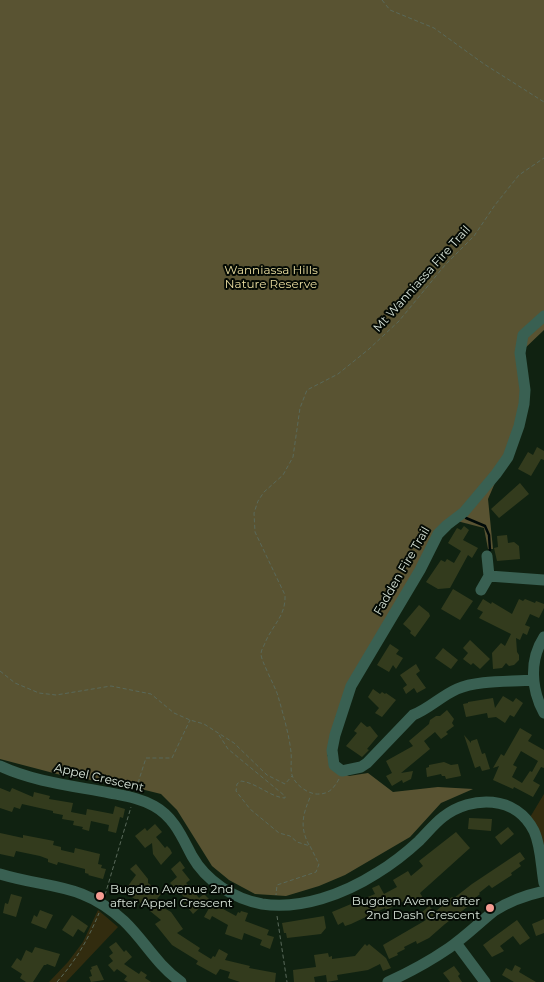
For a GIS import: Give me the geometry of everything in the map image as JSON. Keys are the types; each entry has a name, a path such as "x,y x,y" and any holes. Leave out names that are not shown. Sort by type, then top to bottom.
{"street":[{"name":"Fadden Fire Trail","path":"342,771 334,765 332,750 351,686 420,570 438,534 464,512 508,457 524,404 525,390 521,345 523,335 544,316"},
{"path":"481,590 489,576 487,556"},
{"path":"489,576 544,580"},
{"path":"544,637 536,653 534,667 537,696 544,713"},
{"path":"342,771 361,767 413,714 423,711 446,694 458,688 477,684 534,680"},
{"name":"Appel Crescent","path":"0,766 29,776 134,798 155,806 172,821 181,833 193,858 211,880 235,895 262,904 302,903 327,897 352,887 398,859 444,816 457,808 478,802 505,804 516,810 526,819 536,836 544,883"},
{"path":"0,874 72,889 97,900 125,922 162,966 181,982"},
{"path":"388,982 420,966 456,943 493,912 506,904 521,897 544,891"},
{"path":"456,943 485,982"}],"path":[{"path":"382,0 390,10 434,28 484,64 544,102"},
{"name":"Mt Wanniassa Fire Trail","path":"292,776 291,752 278,697 261,654 271,631 284,612 285,594 255,532 254,513 258,501 264,492 283,475 293,457 300,408 307,390 338,374 399,321 445,265 474,236 494,205 519,175 544,158"},
{"path":"0,671 15,683 39,693 56,695 111,686 151,694 174,713 204,724 234,743 268,775 285,784 292,776 300,786 311,794 327,793 333,789 342,771"},
{"path":"104,898 146,758 172,758 190,720"},
{"path":"220,735 228,749 285,796 285,798 276,796 260,787 241,781 237,784 236,791 250,809 279,834 290,836 297,842 310,846"},
{"path":"275,902 277,885 316,872 319,864 303,833 303,812 311,794"},
{"path":"56,982 71,966 88,940 100,910"},
{"path":"276,911 286,982"}],"shaded area":[{"path":"544,794 544,858 529,819"},
{"path":"98,910 118,927 66,982 49,982 68,962 83,942"}],"green space":[{"name":"Wanniassa Hills Nature Reserve","path":"0,0 544,0 544,330 521,352 521,391 517,432 488,499 493,549 488,549 484,528 457,521 439,526 336,716 327,755 335,770 349,776 368,773 393,792 438,787 473,789 441,803 410,837 345,875 319,886 286,896 255,894 229,880 212,866 177,810 161,794 133,787 61,775 0,759"}],"building":[{"path":"537,447 544,451 544,460 541,459 531,476 518,469 528,452 533,455"},
{"path":"520,483 529,494 499,518 491,509"},
{"path":"464,526 469,530 463,540 478,548 472,558 468,555 450,588 438,589 426,582 441,560 445,562 447,559 454,563 461,551 448,543 457,528 461,530"},
{"path":"507,535 508,543 514,542 519,546 520,559 497,561 494,548 498,547 497,536"},
{"path":"453,589 473,601 460,620 441,609"},
{"path":"483,599 512,614 519,599 544,604 539,618 530,614 525,625 530,627 527,635 523,633 520,640 516,638 519,660 514,665 509,666 506,663 502,668 493,669 492,653 501,643 505,646 511,634 479,618 483,612 477,609"},
{"path":"419,605 430,616 415,637 403,624"},
{"path":"470,640 490,659 480,669 473,663 471,665 463,659 468,653 463,648"},
{"path":"390,644 399,650 396,654 403,658 396,669 393,665 389,672 377,665"},
{"path":"443,648 458,660 451,669 435,658"},
{"path":"416,664 420,671 416,674 426,688 417,693 414,688 406,694 403,688 407,685 400,675"},
{"path":"373,689 380,694 382,692 386,693 396,700 382,717 375,713 379,708 368,697"},
{"path":"503,696 513,702 516,698 523,703 514,717 510,715 505,723 496,717 488,718 487,713 466,717 463,704 493,698 495,708"},
{"path":"447,710 454,719 452,723 454,726 441,739 435,732 424,741 430,749 401,773 413,771 411,779 403,783 402,780 392,786 386,776 392,773 386,761 413,746 409,741 429,724 430,720 440,716"},
{"path":"361,722 367,727 370,726 378,736 362,757 346,746 357,733 354,731"},
{"path":"520,728 532,735 528,741 544,750 544,768 541,767 533,781 540,785 533,797 514,787 513,789 493,780 499,766 493,768 501,754 504,756","holes":["521,751 538,761 532,772 530,771 522,783 512,777 517,767 513,765"]},
{"path":"464,735 471,743 471,741 477,739 482,754 485,753 490,769 482,771 480,766 475,768"},
{"path":"444,762 451,765 458,764 461,776 446,779 441,774 427,777 426,768 429,765"},
{"path":"0,788 10,792 12,788 33,797 34,792 50,796 49,799 73,803 71,812 86,815 87,809 113,814 115,806 125,809 123,818 120,817 116,833 108,831 109,825 91,821 89,831 82,829 83,827 73,825 74,821 62,819 63,815 53,813 53,811 22,804 20,809 14,807 12,812 0,808"},
{"path":"469,818 492,819 491,831 468,829"},
{"path":"155,824 162,832 156,837 172,853 161,865 153,854 152,843 145,848 135,836 145,828 147,831"},
{"path":"508,827 514,834 501,845 495,837"},
{"path":"456,832 470,848 420,893 423,898 412,905 408,899 351,924 345,926 343,922 338,925 332,912 375,894 372,888 379,885 384,894 397,887 393,880 408,871 411,876 423,866 419,861"},
{"path":"0,833 23,838 23,835 54,841 53,845 61,847 61,850 74,853 75,848 100,854 98,864 102,865 101,868 106,869 103,879 88,875 85,873 85,869 58,862 57,865 48,862 48,859 40,856 16,851 14,857 0,854"},
{"path":"520,852 525,859 519,863 521,866 511,873 512,875 492,888 489,885 479,893 474,899 475,901 429,938 417,944 416,941 404,947 405,949 397,953 398,955 389,959 383,945 426,920 421,913 429,906 435,912 452,897 454,898"},
{"path":"180,861 185,868 182,870 190,880 186,883 199,898 204,894 209,899 193,914 184,903 187,900 170,883 177,877 171,869"},
{"path":"136,864 148,879 148,883 162,893 157,899 161,902 159,905 171,912 183,929 177,933 200,948 198,951 211,959 213,956 215,957 219,949 228,954 225,960 250,966 249,968 276,973 275,982 240,982 228,978 230,972 220,969 216,975 196,964 198,961 172,945 155,924 161,920 125,890 136,875 130,869"},
{"path":"11,894 22,897 16,917 3,913 5,903 8,904"},
{"path":"212,903 236,916 241,911 248,913 245,921 269,930 267,935 274,937 270,949 260,945 262,940 244,933 242,940 225,934 228,925 212,916 210,920 204,917"},
{"path":"40,910 53,915 46,929 31,923 34,915 37,917"},
{"path":"72,915 88,926 84,933 78,929 73,937 62,930"},
{"path":"324,916 326,928 321,934 287,938 286,933 284,933 282,923"},
{"path":"544,919 544,933 536,936 532,924"},
{"path":"517,920 530,938 520,945 513,936 500,946 504,951 492,957 483,945"},
{"path":"116,942 124,952 126,950 132,957 124,964 139,974 141,971 147,975 145,978 151,982 128,982 124,980 127,976 117,969 114,972 108,965 113,961 109,956 113,953 109,947"},
{"path":"365,944 367,946 369,944 386,958 391,968 383,971 380,964 368,970 337,975 338,980 327,982 326,975 314,977 315,982 294,982 293,970 316,967 314,955 328,953 329,957 332,956 332,959 355,956"},
{"path":"35,947 60,954 55,967 47,964 44,965 33,982 26,982 20,978 22,974 11,967 17,958 21,961 26,950 32,953"},
{"path":"97,965 104,980 91,982 89,977 92,976 91,967"},
{"path":"515,965 521,968 519,972 536,982 514,982 502,975 506,968 512,971"},
{"path":"454,966 460,974 458,976 462,982 450,982 443,973"}],"waterway":[{"path":"466,518 485,526 489,535 490,550"}],"place":[{"name":"Bugden Avenue 2nd after Appel Crescent","path":"100,896"},
{"name":"Bugden Avenue after 2nd Dash Crescent","path":"490,908"}]}
